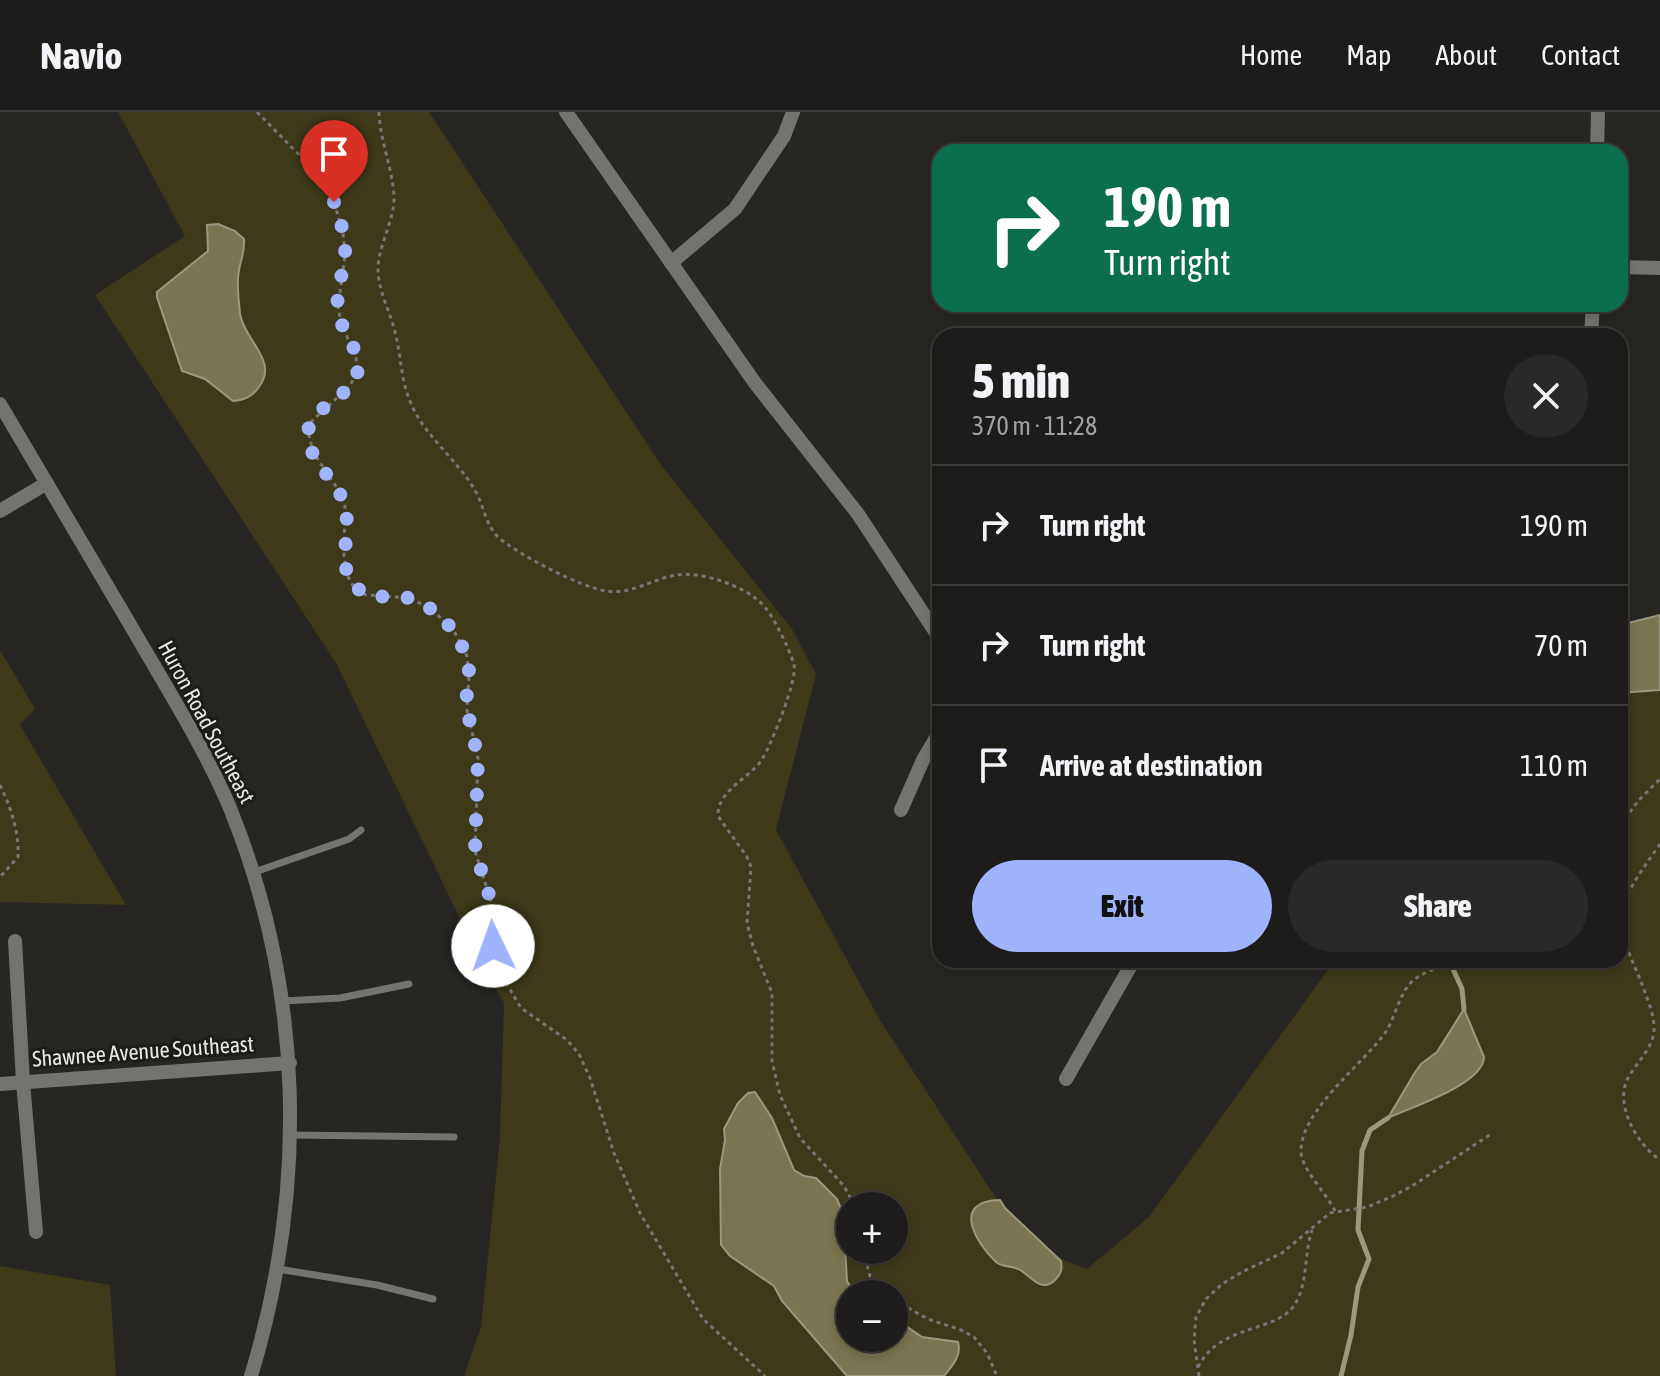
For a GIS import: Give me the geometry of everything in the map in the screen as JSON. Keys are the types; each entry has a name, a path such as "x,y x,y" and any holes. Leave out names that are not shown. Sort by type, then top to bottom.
{"street":[{"path":"566,112 755,383 858,514 932,627"},
{"path":"671,263 735,209 784,136 793,112"},
{"path":"1597,144 1598,112"},
{"path":"1628,267 1660,268"},
{"name":"Huron Road Southeast","path":"0,404 200,746 230,809 272,941 290,1063 292,1135 278,1269 251,1376"},
{"path":"0,511 47,483"},
{"path":"901,810 932,745"},
{"path":"15,941 36,1232"},
{"path":"1066,1079 1129,968"},
{"name":"Shawnee Avenue Southeast","path":"0,1084 290,1063"}],"lane":[{"path":"252,873 349,839 361,830"},
{"path":"283,1001 340,998 409,984"},
{"path":"292,1135 454,1137"},
{"path":"278,1269 377,1285 433,1299"}],"path":[{"path":"257,112 320,176 334,202 343,233 345,256 338,306 341,323 356,357 357,372 350,386 312,421 308,436 313,452 345,506 344,556 347,575 355,589 366,595 410,598 427,606 446,621 465,651 469,669 466,705 478,758 475,851 491,901 493,946 502,976 521,1008 567,1040 579,1054 614,1153 640,1213 703,1319 765,1376"},
{"path":"379,112 394,200 381,246 378,276 397,336 404,383 418,416 472,486 492,529 511,546 599,590 629,590 672,576 690,574 712,578 744,591 765,607 792,659 795,677 771,744 758,765 721,801 718,816 751,867 747,923 772,993 772,1061 780,1095 800,1138 847,1192"},
{"path":"1628,814 1660,779"},
{"path":"0,785 19,838 18,857 0,877"},
{"path":"1628,895 1660,844"},
{"path":"1628,948 1648,999 1654,1031 1626,1082 1625,1105 1638,1136 1660,1160"},
{"path":"1335,1211 1302,1158 1306,1133 1329,1094 1384,1033 1409,985 1424,974 1441,968"},
{"path":"1199,1376 1194,1326 1206,1299 1232,1277 1282,1253 1335,1211 1367,1207 1412,1186 1491,1134"},
{"path":"1198,1367 1213,1346 1283,1316 1293,1307 1301,1288 1305,1254 1313,1229"},
{"path":"908,1308 974,1337 987,1353 997,1376"}],"shaded area":[{"path":"118,112 429,112 661,465 792,629 816,674 776,830 881,1022 1000,1204 1031,1236 1061,1259 1087,1269 1149,1217 1329,968 1628,968 1628,692 1660,690 1660,1376 464,1376 481,1327 500,1137 504,1003 486,972 336,663 95,295 185,236"},
{"path":"218,224 235,231 244,239 238,281 240,314 265,368 264,377 256,390 248,397 233,401 205,379 182,371 157,297 157,292 208,251 207,225"},
{"path":"1660,615 1660,690 1628,692 1628,623"},
{"path":"0,650 35,709 20,725 126,905 0,902"},
{"path":"1464,1009 1484,1057 1481,1067 1460,1085 1388,1118 1414,1074 1437,1052"},
{"path":"755,1092 772,1118 794,1170 816,1178 836,1198 836,1264 846,1264 847,1280 836,1280 836,1352 908,1352 908,1328 922,1337 958,1342 957,1356 944,1376 847,1376 782,1301 774,1286 730,1256 721,1245 720,1169 724,1129 738,1103 748,1093"},
{"path":"1000,1200 1061,1261 1060,1273 1051,1283 1042,1285 1017,1268 999,1264 981,1244 975,1234 972,1215 976,1207 985,1202"},
{"path":"0,1266 110,1285 116,1376 0,1376"}],"waterway":[{"path":"1453,968 1462,989 1464,1009"},
{"path":"1341,1376 1358,1287 1369,1259 1358,1230 1362,1151 1370,1130 1388,1118"}],"route":[{"path":"334,202 345,248 338,311 358,367 350,386 312,421 308,431 310,446 345,506 345,564 355,589 370,596 410,598 420,602 446,621 465,651 469,669 467,715 478,758 475,851 491,901 493,946"}]}
